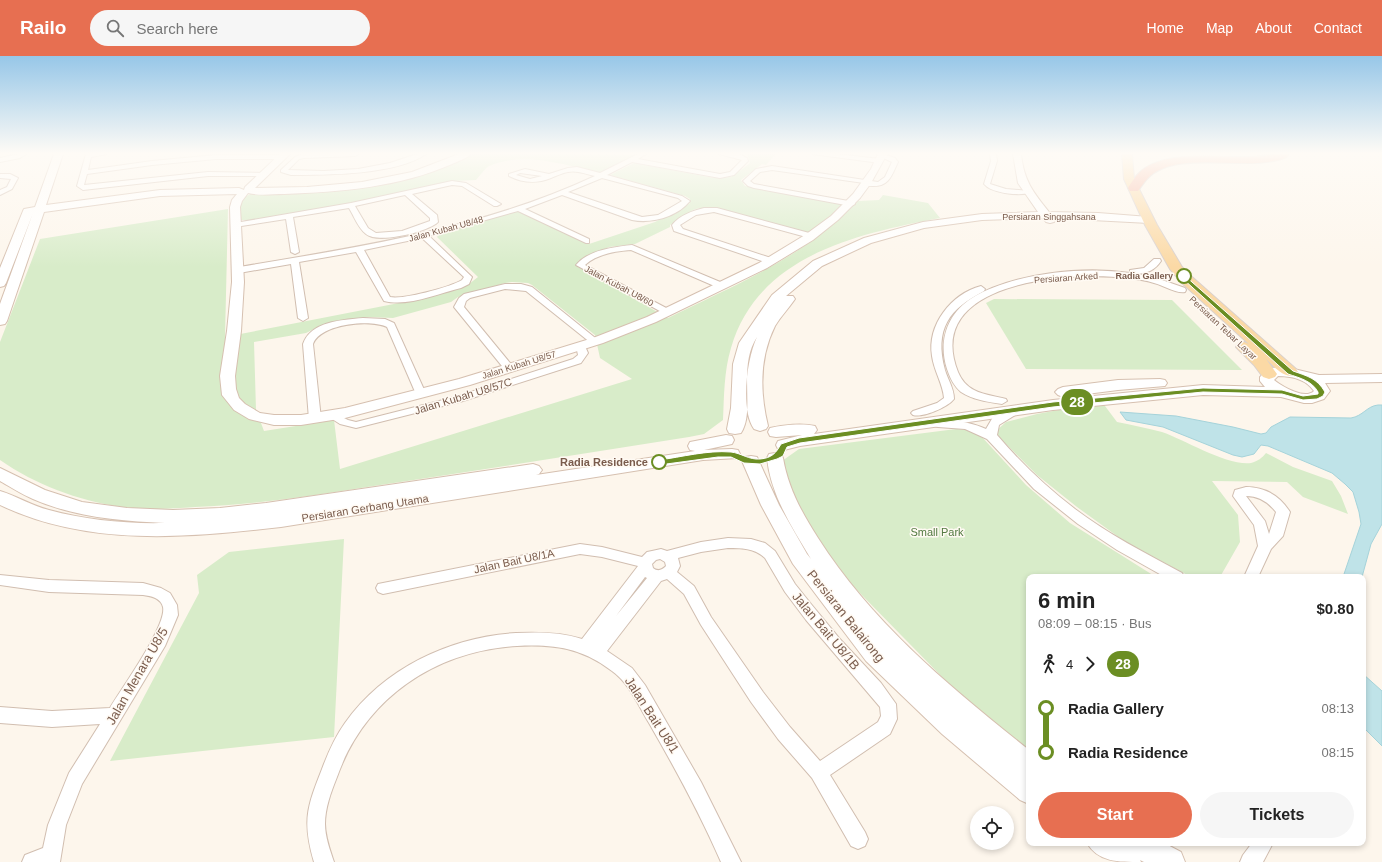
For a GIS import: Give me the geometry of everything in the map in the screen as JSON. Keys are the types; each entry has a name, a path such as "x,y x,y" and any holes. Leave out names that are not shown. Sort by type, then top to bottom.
{"main road":[{"name":"Persiaran Tebar Layar","path":"1125,192 1144,222 1177,269 1290,372"},
{"name":"Persiaran Tebar Layar","path":"1135,192 1157,261 1182,290 1260,362 1268,376"}],"street":[{"path":"0,283 35,192"},
{"path":"0,321 46,192"},
{"path":"28,210 160,193 219,192"},
{"name":"Jalan Kubah U8/57","path":"244,192 235,202 235,225 239,270 233,342 227,380 231,399 240,408 254,416 277,420 332,416 421,394 510,369 631,328 722,286 771,261 836,218 851,204 861,192"},
{"path":"235,225 289,217 413,192"},
{"path":"477,192 497,204"},
{"path":"562,192 640,219 654,219 683,204 685,199 660,192"},
{"name":"Jalan Kubah U8/48","path":"239,270 295,256 359,249 424,235 518,208 562,192"},
{"path":"784,192 851,204"},
{"path":"1018,192 1027,192 1048,217"},
{"path":"352,205 367,232 374,236 392,235 431,224 435,220 434,217 407,193"},
{"path":"518,208 586,241"},
{"path":"771,261 680,231 677,229 676,225 696,212 714,210 810,236"},
{"path":"289,217 303,318"},
{"name":"Persiaran Singgahsana","path":"736,446 738,416 738,369 745,343 756,324 772,303 790,284 831,255 850,246 898,231 963,219 1048,217 1144,222"},
{"name":"Persiaran Singgahsana","path":"760,426 757,415 754,378 755,362 759,348 770,325 785,304 801,287 822,270 871,246 913,233 991,221 1048,217"},
{"path":"359,249 386,300 395,301 408,299 458,286 466,282 468,277 424,235"},
{"name":"Jalan Kubah U8/60","path":"667,312 580,265 588,259 614,249 632,247 722,286"},
{"name":"Persiaran Arked","path":"920,418 949,399 949,390 940,371 935,353 935,342 941,322 955,305 967,296 994,283 1018,277 1088,270 1145,271 1152,268 1157,261"},
{"name":"Persiaran Arked","path":"1002,400 982,398 961,386 954,373 947,350 949,332 955,319 975,300 997,290 1027,281 1080,275 1143,277 1182,290"},
{"path":"510,369 459,307 462,300 467,296 506,286 519,285 529,289 587,344"},
{"path":"314,418 308,344 312,335 335,325 369,320 387,322 391,326 421,394"},
{"name":"Jalan Kubah U8/57C","path":"332,416 344,422 356,425 459,399 576,361 583,356 587,344"},
{"name":"Persiaran Gerbang Utama","path":"0,474 20,486 54,499 108,512 209,516 258,512 705,445 736,446 768,460 778,445 920,418 1002,400 1118,385 1268,376 1281,372 1290,372 1305,377 1319,379 1382,378"},
{"name":"Persiaran Gerbang Utama","path":"1268,376 1273,387 1282,392 1294,396 1311,398 1321,395 1322,392 1338,387 1382,386"},
{"name":"Persiaran Gerbang Utama","path":"1305,377 1317,384 1322,392"},
{"name":"Persiaran Gerbang Utama","path":"920,418 1203,390 1282,392"},
{"path":"991,436 990,430 995,421 1001,416 1021,409"},
{"path":"920,418 968,426 991,436 1034,482 1069,512 1126,549 1172,574"},
{"name":"Persiaran Gerbang Utama","path":"736,446 742,426 760,426 778,445"},
{"name":"Persiaran Balairong","path":"778,445 776,468 787,502 817,555 846,594 892,646 958,707 1026,764"},
{"name":"Persiaran Gerbang Utama","path":"0,497 44,515 92,524 135,529 205,528 281,520 703,455 736,446"},
{"name":"Persiaran Balairong","path":"736,446 800,559 874,654 951,726 1026,788"},
{"name":"Jalan Bait U8/1B","path":"657,567 698,547 738,544 759,546 770,554 789,586 832,641 888,704 890,713 889,721 884,728 818,772"},
{"path":"1252,574 1265,546"},
{"name":"Jalan Bait U8/1A","path":"383,588 555,552 580,549 602,552 657,567"},
{"path":"591,650 657,567 689,590 706,621 757,697 784,733 818,772 858,839"},
{"name":"Jalan Menara U8/5","path":"0,580 49,586 143,589 156,592 165,597 170,605 171,615 160,642 75,780 57,825 50,858"},
{"name":"Jalan Bait U8/1","path":"324,862 316,832 321,795 338,752 354,723 378,697 412,671 452,651 490,641 549,638 591,650 629,675 685,767 731,862"},
{"path":"0,715 52,719 115,715"},
{"path":"1105,846 1127,862"},
{"path":"1142,846 1171,862"},
{"path":"1250,862 1256,856 1261,846"},
{"path":"32,862 50,858"}],"green space":[{"path":"271,192 403,192 341,205 255,220 239,220 237,204 246,196 253,193"},
{"path":"669,192 775,192 852,206 858,201 879,200 883,195 928,203 940,218 876,232 814,254 787,270 763,291 744,316 731,348 724,393 723,420 704,434 303,497 217,506 167,509 121,507 73,496 28,477 0,460 0,342 40,239 228,209 225,337 399,303 469,284 478,277 437,237 439,234 513,212 522,212 589,244 655,222 690,203 690,199","holes":["699,208 718,209 818,236 783,260 668,318 578,267 578,261 609,247 635,244 670,227 670,225 693,210","505,283 528,283 595,335 600,358 632,379 340,469 334,420 264,431 256,410 254,342 306,333 318,327 343,321 369,317 393,318 451,302 458,297"]},
{"path":"994,299 1172,300 1242,370 1026,369 986,303"},
{"path":"1102,402 1117,422 1162,432 1230,461 1251,463 1260,459 1266,453 1293,467 1332,481 1341,496 1348,514 1303,497 1287,482 1212,481 1238,515 1240,542 1222,574 1185,574 1124,541 1077,507 1037,475 1000,438 996,431 1006,422 1037,414"},
{"name":"Small Park","path":"956,429 971,430 981,436 1026,485 1070,523 1151,574 1026,574 1026,749 948,683 852,585 814,534 795,501 782,461 799,449"},
{"path":"344,539 334,737 110,761 199,593 197,575 229,552"}],"water":[{"path":"1382,405 1382,524 1371,544 1363,574 1344,574 1361,524 1353,492 1332,473 1268,446 1261,445 1254,454 1242,457 1233,455 1163,427 1126,420 1120,412 1176,416 1261,434 1266,433 1271,427 1290,417 1351,418 1374,406"},
{"path":"1366,677 1382,691 1382,746 1366,730"}],"bus line":[{"name":"28","path":"659,462 703,455 732,454 738,458 751,462 760,462 775,458 783,450 784,445 799,441 1053,404 1203,390 1259,390 1282,392 1303,398 1317,397 1321,395 1322,392 1317,384 1305,377 1290,372 1184,276"}],"place":[{"name":"Radia Gallery","path":"1184,276"},
{"name":"Radia Residence","path":"659,462"}]}
